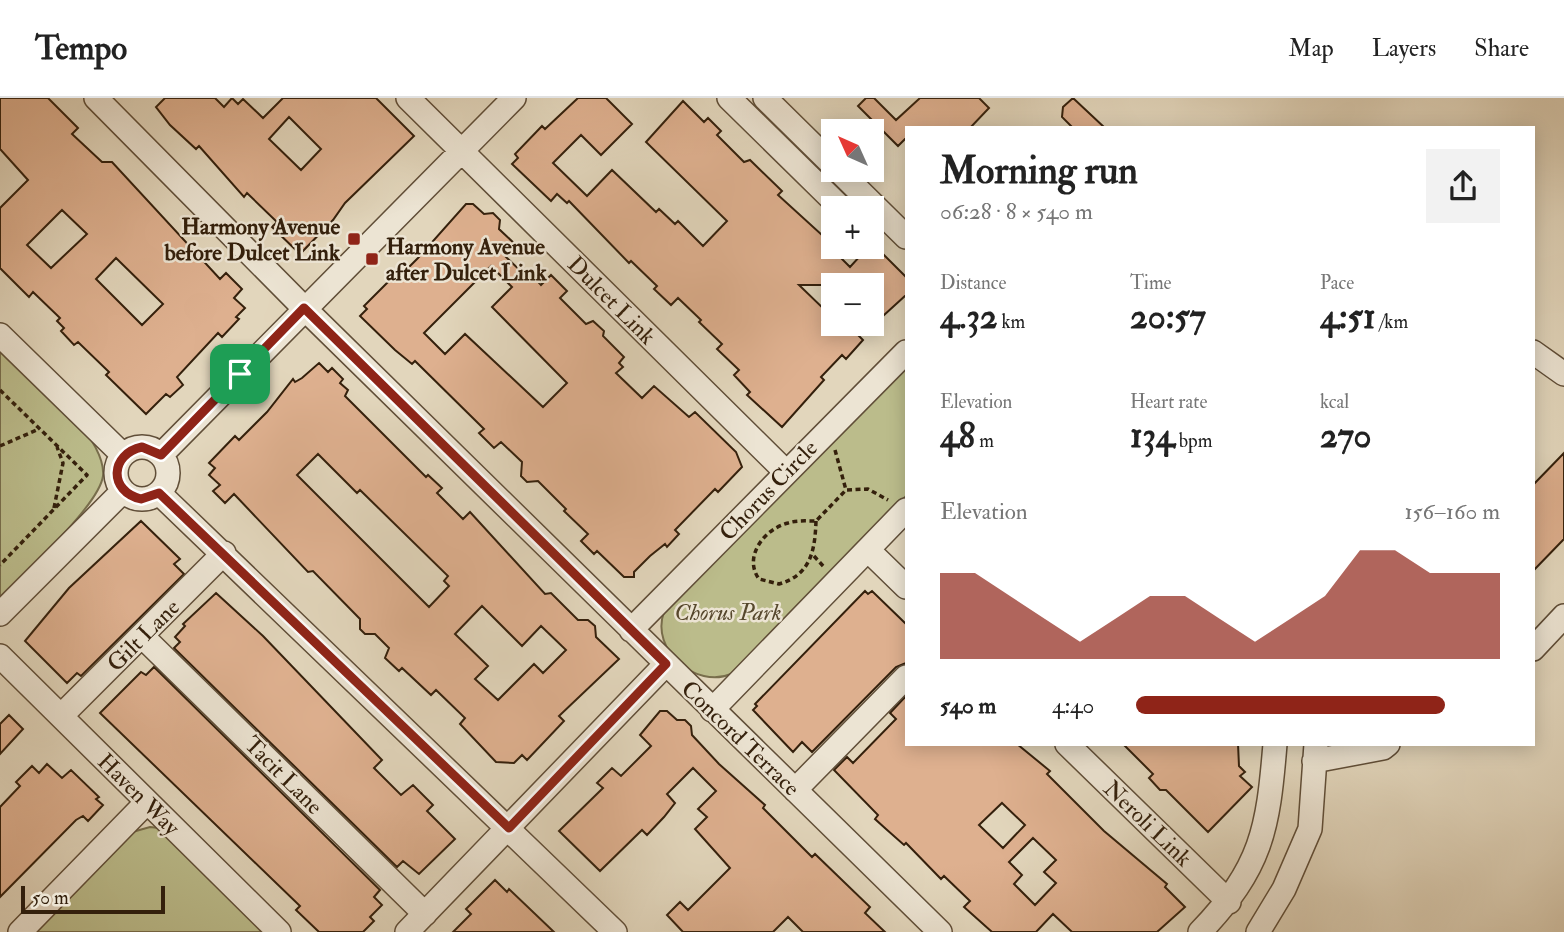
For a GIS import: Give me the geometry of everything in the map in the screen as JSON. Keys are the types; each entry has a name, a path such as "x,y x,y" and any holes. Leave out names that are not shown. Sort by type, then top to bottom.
{"street":[{"name":"Concord Terrace","path":"96,98 304,308 940,932"},
{"name":"Dulcet Link","path":"408,98 786,472"},
{"path":"161,455 514,98"},
{"path":"729,98 829,196"},
{"path":"765,98 821,152"},
{"path":"849,182 861,196"},
{"path":"884,219 905,236"},
{"path":"0,335 123,455"},
{"name":"Chorus Circle","path":"631,631 905,353"},
{"path":"1535,353 1564,374"},
{"path":"142,447 161,455 168,475 159,493 141,499 123,491 116,473 123,455 142,447"},
{"path":"0,614 123,491"},
{"path":"159,493 615,932"},
{"path":"712,710 905,512"},
{"path":"868,550 905,586"},
{"name":"Gilt Lane","path":"61,716 224,553"},
{"path":"1535,647 1564,616"},
{"name":"Tacit Lane","path":"142,635 425,914"},
{"name":"Haven Way","path":"0,656 279,932"},
{"path":"407,932 666,664"},
{"path":"795,790 905,678"},
{"name":"Neroli Link","path":"1069,746 1228,902"},
{"path":"1200,932 1228,902 1256,858 1270,805 1275,746"},
{"path":"1258,932 1284,890 1310,828 1315,752 1386,746"},
{"path":"20,932 147,802"}],"path":[{"path":"0,390 87,475 0,565"},
{"path":"0,446 39,429"},
{"path":"821,436 838,456 846,490"},
{"path":"54,510 62,463 57,446"},
{"path":"816,522 787,523 765,537 753,559 753,571 759,579 779,584 804,569 814,556 816,522 846,490 876,491 905,512"}],"green space":[{"path":"0,345 64,405 80,424 93,442 101,460 103,476 98,489 75,521 0,598"},
{"name":"Chorus Park","path":"905,364 905,497 731,674 704,676 679,663 664,640 661,626 664,612"},
{"path":"150,827 159,828 270,932 31,932 129,833"}],"building":[{"path":"0,98 48,98 78,128 72,134 102,162 112,162 220,279 226,273 242,289 234,298 245,308 236,317 239,319 222,337 218,333 177,377 183,385 170,397 166,394 146,414 106,375 109,372 78,342 74,345 61,331 64,328 57,321 60,318 33,292 29,297 0,268 0,208 28,180 0,149","holes":["62,210 87,234 51,268 27,245","116,258 163,304 142,325 96,279"]},
{"path":"165,98 215,98 224,107 232,98 238,104 243,99 263,118 283,98 376,98 414,136 345,203 333,220 300,254 272,227 277,222 247,193 244,197 199,146 196,149 170,125 156,107","holes":["289,117 321,149 301,170 269,139"]},
{"path":"578,98 606,98 632,124 601,155 581,135 553,163 587,196 612,170 656,212 659,209 675,224 678,221 703,246 727,221 646,142 683,101 704,122 708,118 721,131 717,135 744,162 750,160 782,191 778,195 821,234 821,259 842,259 850,267 857,259 884,259 884,255 905,276 905,296 884,315 884,273 821,273 821,285 799,285 821,306 821,336 859,336 863,340 846,359 842,355 821,377 824,380 782,427 747,395 750,392 734,375 739,370 717,349 722,344 699,322 701,320 678,298 671,305 654,289 657,286 631,261 629,263 569,201 567,203 557,194 551,201 512,164 518,158 515,154 542,126 545,129"},
{"path":"866,98 874,98 896,120 920,98 979,98 989,108 972,126 905,126 905,139 898,146 884,132 884,119 871,119 858,106"},
{"path":"1073,98 1103,126 1071,126 1062,117 1063,107"},
{"path":"466,204 473,204 484,214 493,213 500,220 499,229 517,246 506,257 531,281 534,277 541,285 551,275 567,291 560,298 586,324 593,321 604,331 603,336 624,357 619,363 623,367 616,373 642,398 654,386 689,417 695,412 736,452 742,467 718,492 715,489 675,530 679,534 667,547 665,544 650,556 634,572 634,577 624,577 597,551 594,554 581,541 588,534 538,481 527,482 521,476 522,462 501,442 494,448 479,433 484,429 415,361 412,364 360,316 367,309 364,306 392,278 395,281","holes":["491,266 512,287 492,307 567,383 543,407 465,334 445,354 424,333"]},
{"path":"319,363 328,372 332,368 343,379 340,383 348,390 345,396 426,477 428,475 442,488 437,493 463,519 470,512 545,594 551,593 578,620 588,620 595,626 596,637 619,659 559,716 564,721 527,760 522,755 514,763 496,762 460,724 465,718 436,690 431,695 402,668 399,671 385,658 389,648 375,634 365,634 360,629 360,619 313,571 308,572 234,494 225,503 213,491 220,485 209,475 215,468 209,463 235,436 239,440 267,412 293,379 295,382","holes":["318,454 357,493 360,490 448,576 444,581 449,586 429,607 297,475","482,606 522,646 541,626 566,650 543,673 534,664 498,700 475,679 488,666 455,634"]},
{"path":"1564,453 1564,539 1535,569 1535,483"},
{"path":"141,521 180,559 174,564 184,574 81,676 77,673 67,683 25,641 69,588"},
{"path":"865,591 868,594 872,591 905,623 905,663 896,667 812,752 802,742 793,752 753,710 757,706 755,704"},
{"path":"216,593 263,636 382,760 374,768 401,795 413,785 433,805 427,811 455,839 419,874 403,861 397,867 174,648 180,642 175,637 185,626 183,624"},
{"path":"154,667 380,890 374,897 382,905 370,917 374,921 363,932 319,932 296,910 300,906 100,713 141,672 146,675"},
{"path":"905,697 905,746 1019,746 1050,771 1047,774 1104,831 1167,884 1165,887 1185,907 1157,932 1072,932 1053,914 1036,932 992,932 964,907 970,901 944,876 941,879 906,843 904,845 875,819 878,815 834,770 847,757 853,763 896,719 890,713","holes":["1002,803 1025,825 1003,848 979,825","1033,838 1056,860 1044,872 1056,883 1035,905 1014,884 1022,875 1009,862"]},
{"path":"660,711 667,711 677,720 685,720 691,726 692,735 719,764 765,805 763,808 812,857 815,854 870,907 865,913 885,932 803,932 788,917 773,932 683,932 667,915 680,902 688,910 730,868 695,829 707,817 698,809 716,791 693,768 667,794 675,803 664,817 647,835 642,830 600,871 559,831 603,788 597,783 612,768 621,776 651,746 640,735"},
{"path":"9,715 23,729 0,754 0,724"},
{"path":"1125,746 1238,746 1239,766 1245,772 1240,776 1252,787 1208,832 1166,790 1160,790 1149,778 1153,774"},
{"path":"47,764 62,778 71,770 99,797 96,799 103,805 88,821 83,816 76,820 0,897 0,807 20,786 16,782 32,766 39,773"},
{"path":"495,880 507,892 509,889 554,932 453,932 471,914 466,909"}],"place":[{"name":"Harmony Avenue before Dulcet Link","path":"354,239"},
{"name":"Harmony Avenue after Dulcet Link","path":"372,259"}],"route":[{"path":"304,308 666,664 509,828 159,493 150,498 131,497 117,483 118,463 123,455 142,447 161,455 240,374 304,308"}]}
